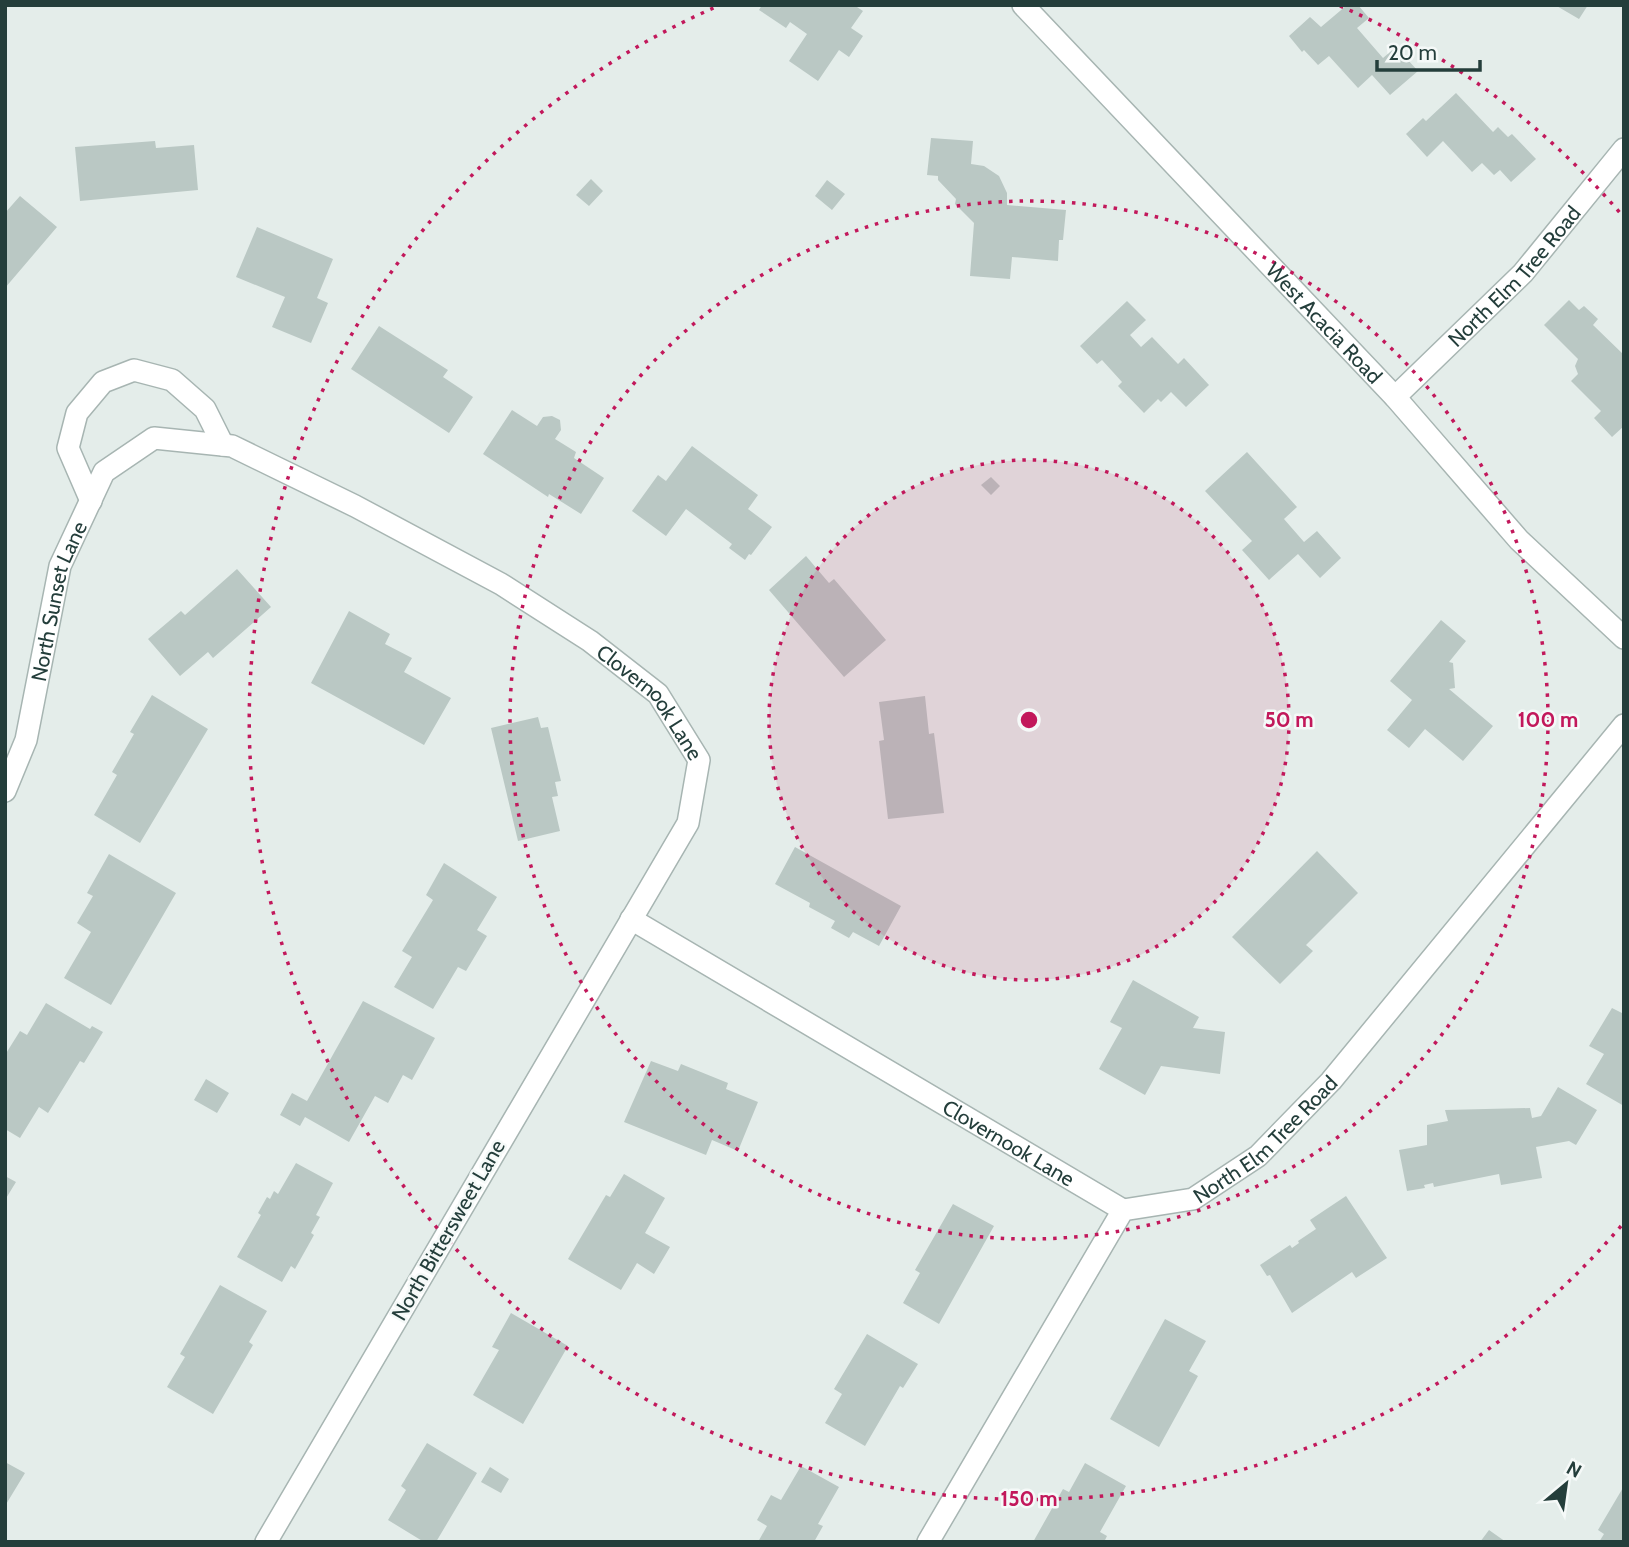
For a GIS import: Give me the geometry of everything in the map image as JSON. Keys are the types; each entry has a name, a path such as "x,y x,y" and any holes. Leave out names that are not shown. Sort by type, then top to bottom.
{"street":[{"name":"West Acacia Road","path":"1023,5 1395,397 1519,540 1624,638"},
{"name":"North Elm Tree Road","path":"1395,397 1522,273 1624,149"},
{"path":"91,500 68,448 77,413 103,382 134,370 172,380 205,409 223,445"},
{"name":"Clovernook Lane","path":"154,438 232,446 355,506 501,584 590,641 658,695 698,760 688,823 631,919 1123,1210"},
{"name":"North Sunset Lane","path":"5,791 26,740 60,566 104,472 154,438"},
{"name":"North Elm Tree Road","path":"1123,1210 1193,1199 1258,1156 1331,1081 1624,725"},
{"name":"North Bittersweet Lane","path":"266,1542 631,919"},
{"path":"928,1542 1123,1210"}],"building":[{"path":"762,5 854,5 863,11 851,28 863,36 849,57 839,50 818,81 789,61 807,34 790,22 786,28 759,10"},
{"path":"1347,5 1358,5 1369,18 1357,28 1383,58 1396,47 1418,71 1390,95 1372,75 1358,88 1329,56 1318,65 1304,50 1302,52 1289,36 1310,17 1321,27"},
{"path":"1555,5 1588,5 1579,19"},
{"path":"1456,93 1493,132 1498,127 1508,137 1512,134 1536,159 1511,182 1500,170 1494,175 1482,163 1472,172 1443,141 1427,157 1406,134 1423,118 1426,121"},
{"path":"931,138 973,141 971,164 984,166 999,176 1007,193 1007,205 1066,210 1063,240 1059,240 1058,261 1012,257 1010,279 970,276 974,223 955,204 956,199 938,180 938,176 927,175"},
{"path":"155,141 156,148 194,145 198,190 80,201 75,147"},
{"path":"591,179 603,191 589,206 576,195"},
{"path":"827,180 845,194 832,210 815,196"},
{"path":"20,196 57,227 5,288 5,213"},
{"path":"257,227 333,259 317,298 328,303 311,343 272,327 285,297 236,277"},
{"path":"1569,300 1579,310 1584,306 1598,319 1593,325 1624,355 1624,426 1612,437 1594,418 1601,411 1571,381 1578,374 1575,366 1578,359 1544,325"},
{"path":"1127,301 1146,320 1130,335 1141,347 1152,337 1178,364 1184,358 1209,385 1186,407 1171,392 1161,402 1158,399 1144,413 1118,386 1122,382 1102,360 1097,364 1080,346"},
{"path":"379,326 448,370 443,377 473,397 449,433 351,369"},
{"path":"512,410 537,426 543,417 552,416 560,420 561,430 555,439 576,452 574,458 604,478 581,514 549,494 548,497 483,454"},
{"path":"692,446 758,495 748,509 772,527 745,560 729,548 732,544 686,509 666,536 632,511 658,475 666,481"},
{"path":"1247,452 1297,507 1284,519 1304,542 1317,531 1341,558 1320,578 1298,554 1269,580 1242,550 1252,541 1205,491"},
{"path":"991,477 1000,486 991,495 981,485"},
{"path":"806,556 829,583 834,579 886,640 844,677 769,590"},
{"path":"237,569 271,607 213,658 208,652 180,676 148,639 181,611 185,615"},
{"path":"349,611 390,634 385,644 412,658 404,672 451,698 424,745 311,683"},
{"path":"1441,620 1466,641 1449,662 1453,663 1455,688 1449,689 1493,726 1463,761 1425,729 1409,748 1387,730 1412,700 1390,681"},
{"path":"152,695 208,729 140,843 94,815 117,775 112,772 134,734 130,732"},
{"path":"925,696 929,734 934,733 944,813 888,819 879,741 884,740 879,702"},
{"path":"538,717 541,728 548,727 561,781 555,782 558,796 552,797 560,831 518,841 491,728"},
{"path":"795,847 901,906 879,946 853,932 849,938 831,928 835,921 809,907 810,903 775,884"},
{"path":"1317,851 1358,893 1306,945 1313,951 1280,984 1232,937"},
{"path":"109,854 176,893 111,1005 64,978 91,932 77,923 93,896 87,893"},
{"path":"444,863 497,897 477,930 487,936 466,971 458,967 433,1009 394,987 412,957 402,951 433,900 426,895"},
{"path":"1133,980 1199,1017 1193,1028 1225,1032 1220,1074 1161,1066 1145,1095 1099,1069 1122,1028 1110,1022"},
{"path":"363,1001 435,1038 412,1080 403,1075 388,1103 375,1096 349,1142 305,1117 300,1126 280,1115 292,1093 307,1101"},
{"path":"46,1003 90,1029 92,1026 103,1032 84,1063 80,1061 48,1113 39,1107 20,1138 5,1129 5,1055 20,1031 27,1035"},
{"path":"1612,1008 1624,1014 1624,1106 1586,1084 1604,1054 1589,1046"},
{"path":"651,1061 678,1071 681,1064 728,1083 726,1089 758,1102 738,1151 712,1140 706,1155 624,1122"},
{"path":"206,1079 229,1093 217,1113 194,1100"},
{"path":"1558,1087 1597,1110 1576,1145 1569,1141 1536,1147 1542,1178 1501,1185 1499,1174 1434,1187 1433,1183 1424,1185 1425,1188 1407,1191 1399,1150 1427,1145 1427,1125 1448,1121 1445,1110 1530,1108 1532,1118 1541,1116"},
{"path":"296,1163 333,1183 316,1215 320,1217 311,1233 314,1235 295,1269 291,1266 282,1282 237,1257 261,1215 258,1213 267,1197 270,1199 274,1191 278,1194"},
{"path":"624,1174 665,1198 645,1233 670,1247 654,1274 637,1263 621,1290 568,1259 606,1195 610,1197"},
{"path":"5,1176 16,1182 5,1200"},
{"path":"1346,1196 1387,1258 1356,1278 1352,1272 1292,1313 1270,1275 1267,1276 1260,1265 1290,1245 1292,1248 1299,1243 1298,1241 1316,1229 1310,1220"},
{"path":"953,1204 994,1226 939,1324 903,1303 920,1273 915,1270"},
{"path":"220,1285 267,1311 249,1342 253,1345 213,1414 167,1387 185,1357 180,1354"},
{"path":"511,1313 568,1346 523,1424 473,1395 499,1350 492,1347"},
{"path":"1165,1319 1206,1341 1189,1371 1198,1376 1159,1447 1110,1419"},
{"path":"867,1334 918,1364 903,1388 900,1386 865,1446 825,1423 842,1394 834,1389"},
{"path":"427,1443 477,1473 436,1542 424,1542 388,1520 406,1490 401,1486"},
{"path":"5,1462 25,1473 5,1506"},
{"path":"1085,1463 1126,1486 1100,1532 1107,1536 1104,1542 1033,1542 1063,1489 1069,1492"},
{"path":"801,1466 839,1487 818,1524 823,1526 814,1542 758,1542 767,1526 757,1520 771,1495 781,1500"},
{"path":"490,1467 509,1479 501,1493 481,1482"},
{"path":"1624,1486 1624,1542 1599,1542 1604,1534 1598,1530"},
{"path":"1489,1530 1506,1542 1480,1542"}]}
